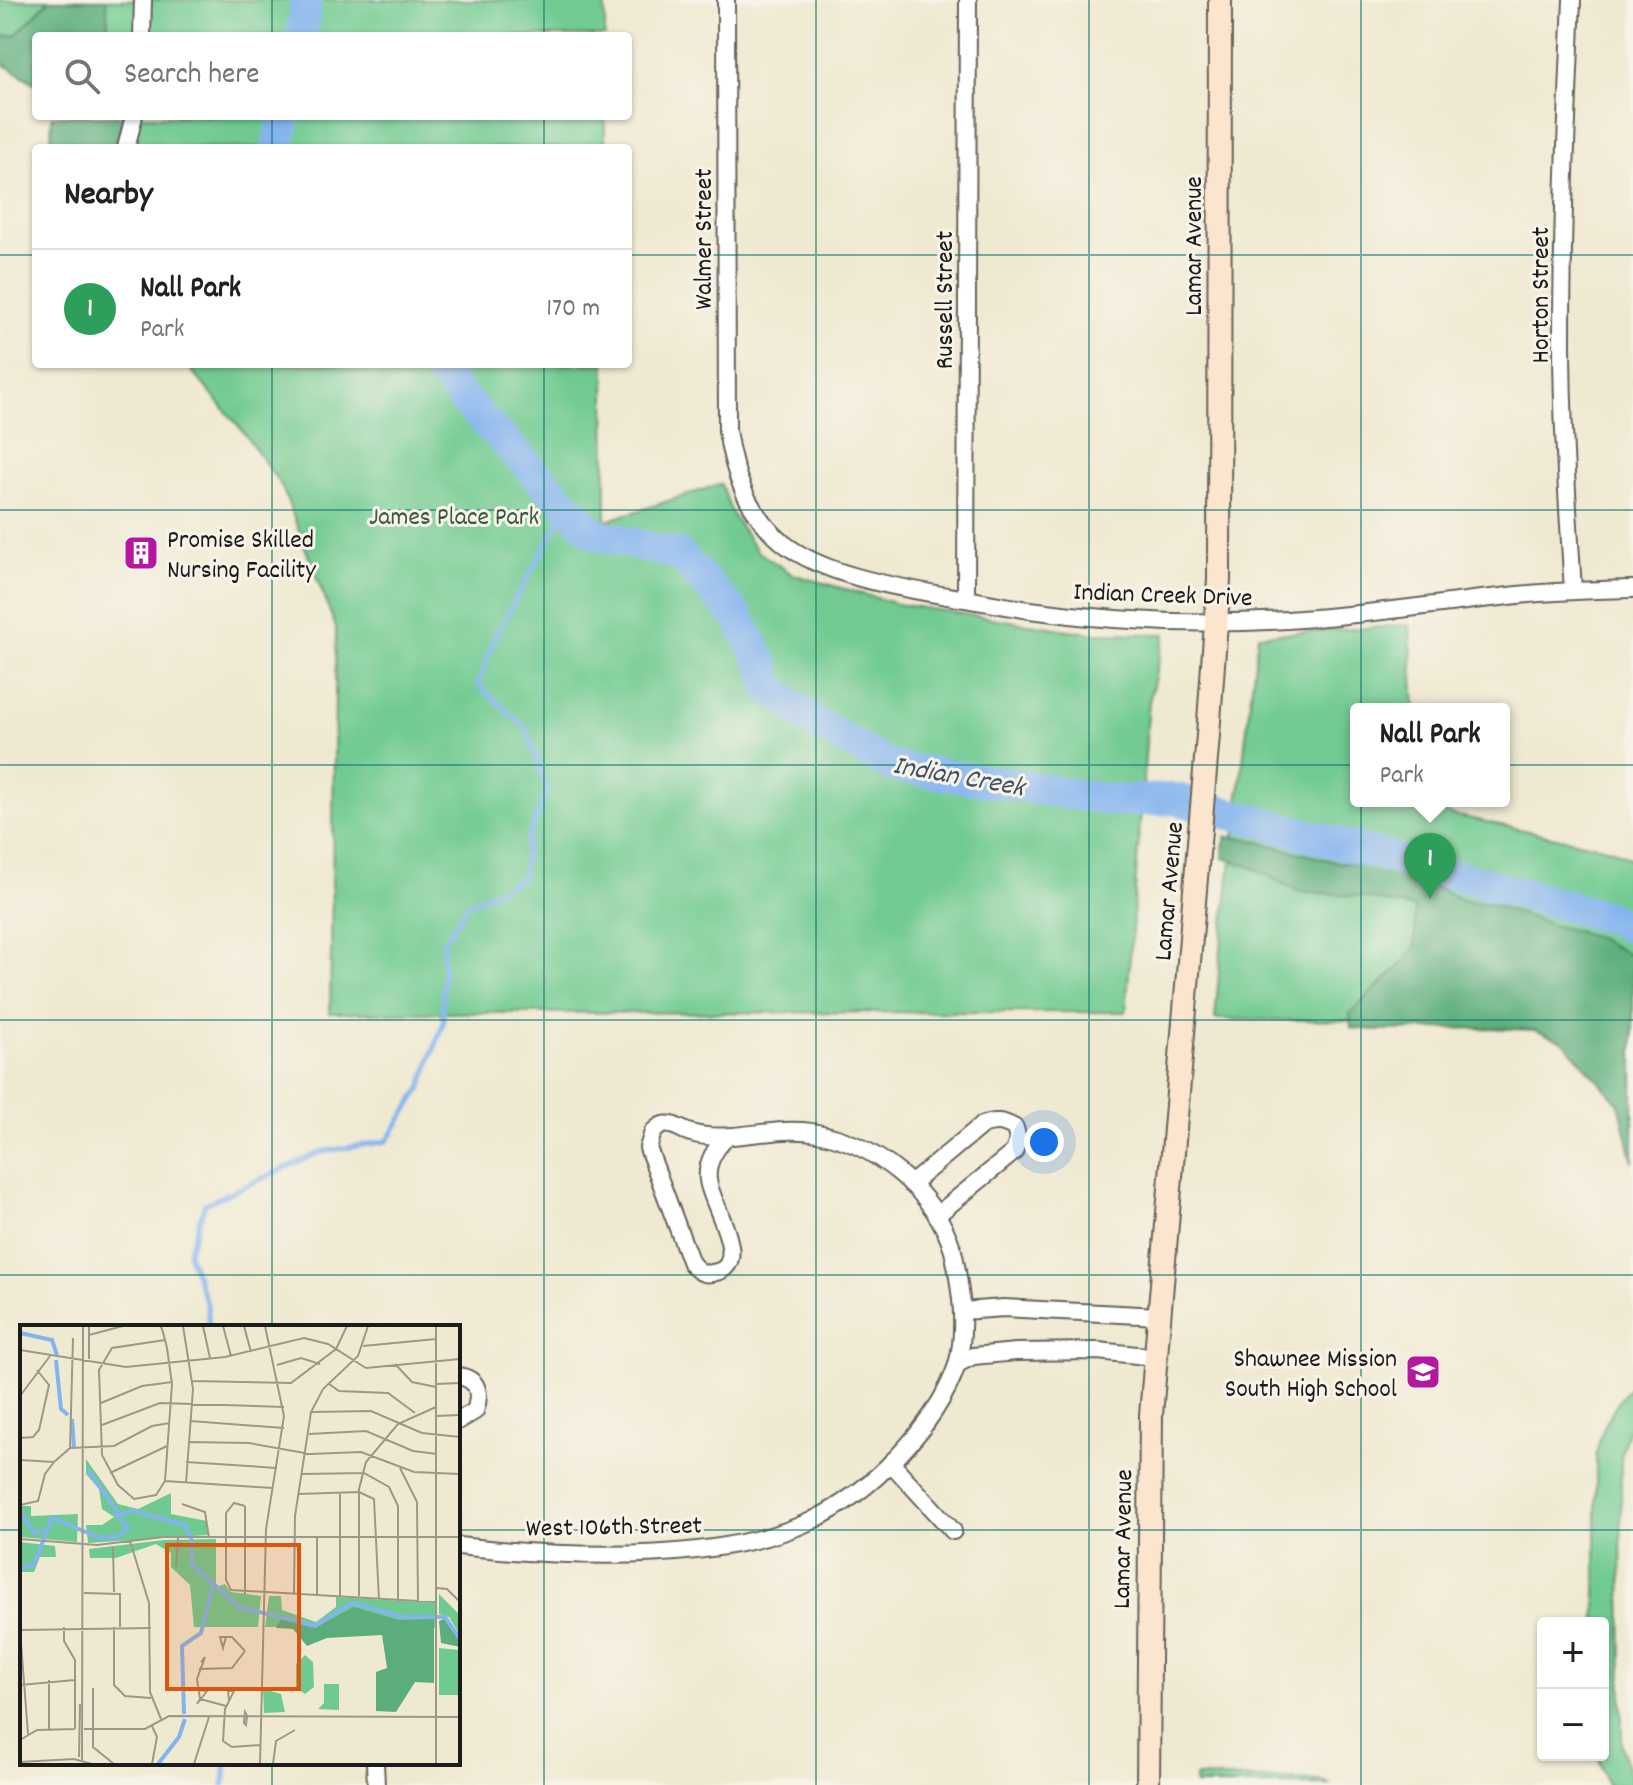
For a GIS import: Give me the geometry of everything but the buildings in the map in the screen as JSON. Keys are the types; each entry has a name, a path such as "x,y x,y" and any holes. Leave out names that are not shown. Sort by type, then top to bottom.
{"street":[{"path":"142,32 143,0"},
{"name":"Walmer Street","path":"726,0 727,431 731,461 737,477"},
{"name":"Russell Street","path":"966,599 968,0"},
{"name":"Lamar Avenue","path":"1148,1785 1151,1415 1208,735 1220,537 1220,0"},
{"name":"Horton Street","path":"1572,0 1564,177 1562,344 1573,591"},
{"path":"127,144 133,120"},
{"name":"Indian Creek Drive","path":"737,477 751,505 781,541 826,567 931,593 1030,610 1085,616 1216,622 1325,617 1520,595 1633,589"},
{"path":"911,1184 982,1125 992,1121 1004,1122 1015,1128 1018,1140 1014,1152 937,1215"},
{"path":"728,1136 717,1146 711,1160 708,1183 730,1244 731,1256 728,1265 721,1270 713,1273 698,1271 691,1263 648,1148 653,1132 663,1125 674,1126 691,1134 711,1136 782,1130 810,1132 851,1143 870,1153 899,1172 937,1215 952,1248 962,1311 1004,1308 1159,1316"},
{"name":"West 106th Street","path":"460,1546 597,1554 698,1550 744,1542 809,1521 830,1511 891,1463 931,1416 957,1364 962,1311"},
{"path":"957,1364 973,1356 1016,1352 1098,1351 1156,1357"},
{"path":"460,1376 470,1379 477,1388 479,1399 475,1411 460,1420"},
{"path":"891,1463 953,1531"},
{"path":"375,1765 376,1785"}],"green space":[{"path":"0,0 605,0 605,32 32,32 32,82 0,62"},
{"path":"49,0 106,0 109,32 32,32 32,82 0,62 0,37 16,35"},
{"path":"52,120 605,120 605,144 51,144"},
{"path":"52,120 124,120 116,144 51,144"},
{"name":"James Place Park","path":"189,368 605,368 606,521 721,484 732,514 757,551 792,574 897,604 1089,633 1165,634 1149,702 1126,1012 330,1013 336,628 282,487 242,430"},
{"path":"1410,625 1415,703 1350,703 1350,807 1422,807 1611,849 1633,860 1633,1101 1561,1023 1215,1019 1258,635"},
{"path":"1226,837 1247,839 1331,861 1381,868 1418,879 1465,901 1492,904 1593,936 1633,956 1633,1163 1619,1104 1563,1041 1534,1030 1351,1028 1350,1013 1405,961 1415,946 1415,908 1357,896 1297,891 1249,866 1223,858"},
{"path":"1633,1384 1633,1421 1621,1458 1622,1743 1633,1785 1607,1785 1599,1761 1609,1761 1609,1617 1596,1617 1596,1456 1608,1417"},
{"path":"1195,1777 1323,1781 1330,1785 1195,1785"}],"waterway":[{"name":"Indian Creek","path":"302,32 306,0"},
{"name":"Indian Creek","path":"278,144 284,120"},
{"name":"Indian Creek","path":"439,368 459,395 595,534 680,555 737,616 764,666 770,688 808,718 890,766 1118,801 1176,799 1611,918 1633,929"},
{"path":"209,1325 207,1305 188,1253 205,1204 321,1152 387,1141 421,1088 443,1023 443,943 468,904 522,878 527,840 547,791 527,729 478,685 494,638 568,506"},
{"path":"224,1785 226,1765"}],"place":[{"name":"Promise Skilled Nursing Facility","path":"141,553"},
{"name":"Nall Park","path":"1430,899"},
{"name":"Shawnee Mission South High School","path":"1423,1372"}]}
